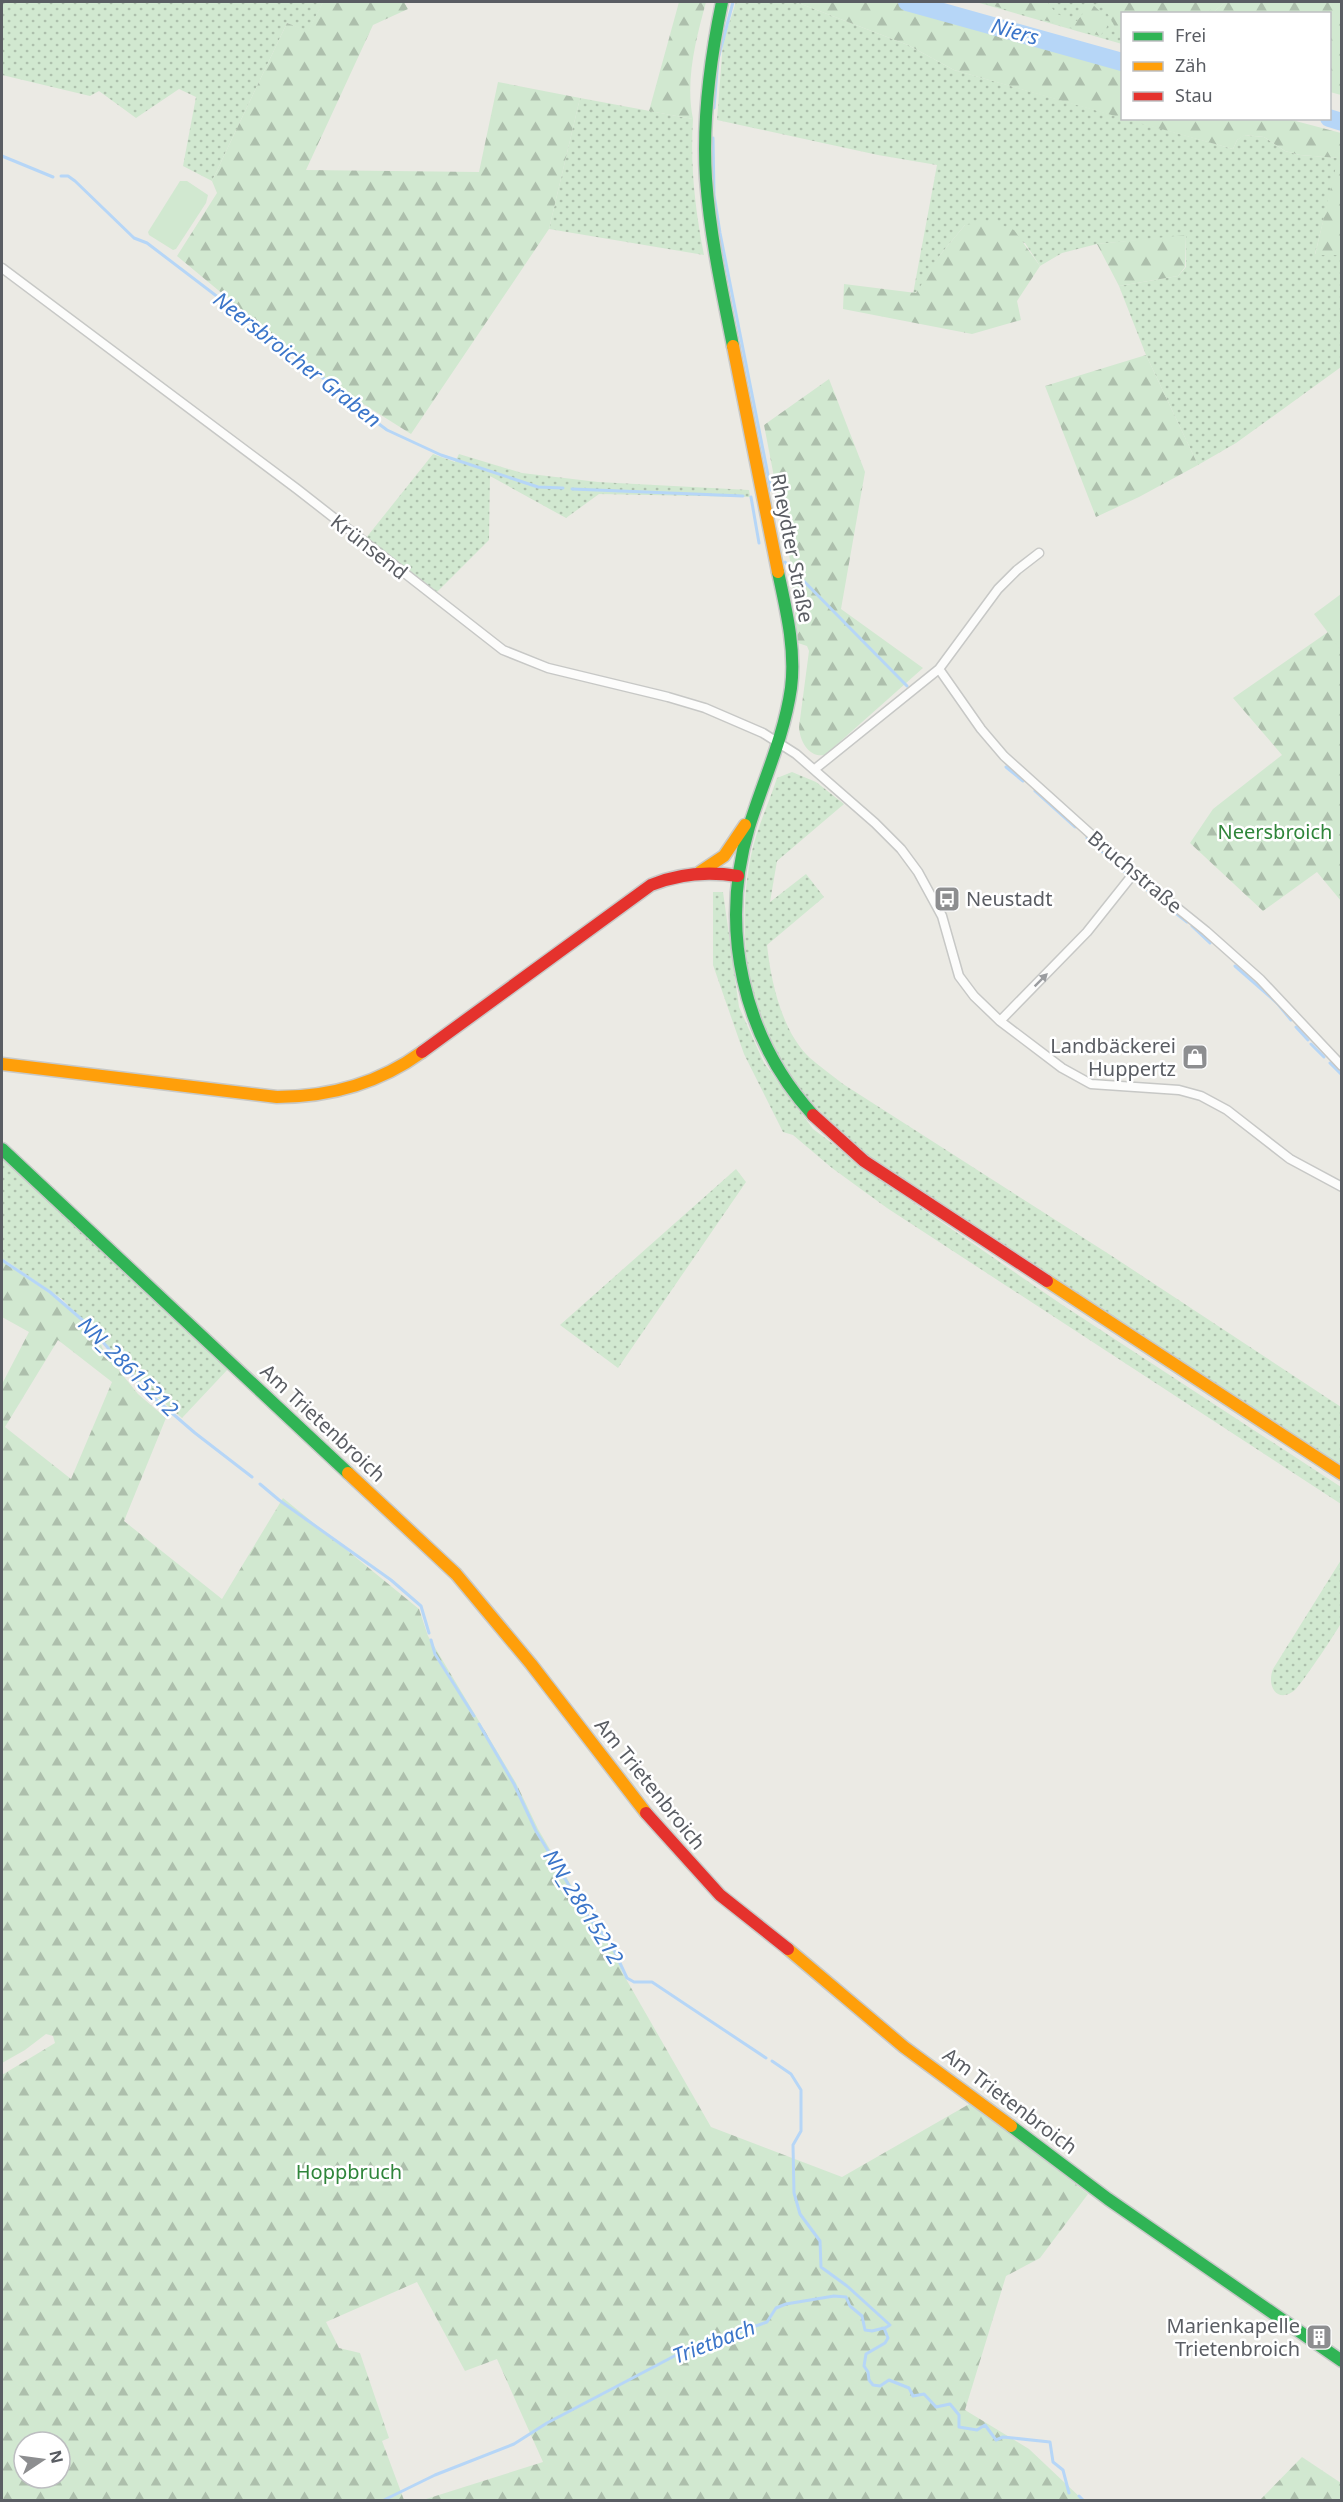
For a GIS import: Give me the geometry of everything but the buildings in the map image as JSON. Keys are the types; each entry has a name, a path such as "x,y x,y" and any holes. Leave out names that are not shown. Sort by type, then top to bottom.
{"main road":[{"name":"Rheydter Straße","path":"723,2 711,60 707,98 705,154 708,203 790,646 790,695 779,742 756,806"},
{"path":"700,872 728,852 756,806"},
{"path":"756,806 744,843 738,876 737,942 743,982 752,1013 774,1064 816,1121 878,1170 1341,1474"},
{"path":"2,1064 270,1096 304,1096 347,1089 388,1073 422,1053 644,890 666,879 700,872 738,876"},
{"name":"Am Trietenbroich","path":"2,1149 462,1580 531,1664 646,1813 720,1895 825,1978 904,2047 1108,2199 1341,2361"}],"street":[{"name":"Krünsend","path":"2,268 288,483 503,650 548,668 693,704 750,727 779,742"},
{"path":"815,769 939,669 998,589 1017,570 1039,554"},
{"name":"Bruchstraße","path":"939,669 997,750 1134,873 1206,931 1260,979 1341,1066"},
{"path":"779,742 815,769 888,836 918,872 942,916 962,980 981,1004 1000,1021 1062,1068 1085,1082 1179,1090 1211,1101 1290,1159 1341,1187"},
{"path":"1000,1021 1081,940 1134,873"}],"green space":[{"path":"2,2 323,2 308,32 287,23 212,181 183,166 196,97 179,89 136,118 99,91 90,96 2,75"},
{"path":"323,2 404,2 408,9 373,25 306,170 479,172 498,82 580,98 549,229 411,434 330,383 177,256 217,193 212,181 287,23 308,31"},
{"path":"679,2 706,2 695,45 691,75 693,119 649,111"},
{"path":"736,2 796,2 908,45 954,70 1121,117 1121,120 1131,120 1233,149 1237,140 1244,135 1264,137 1285,151 1300,155 1339,158 1315,254 1341,255 1341,367 1236,443 1198,465 1146,355 1119,286 1178,276 1186,267 1186,236 1097,244 1062,253 1040,266 1025,243 965,225 940,255 921,289 913,294 937,165 878,155 717,120 723,42"},
{"path":"796,2 893,2 1121,70 1121,118 954,70 908,45"},
{"path":"976,2 1226,2 1213,12 1121,12 1121,44"},
{"path":"980,2 1047,2 1057,14 1077,21 1091,3 1106,17 1107,27 1100,36"},
{"path":"1096,2 1219,2 1208,12 1121,12 1121,36 1102,7"},
{"path":"1226,2 1341,2 1341,95 1331,92 1331,12 1213,12"},
{"path":"580,98 693,119 694,187 704,255 549,229"},
{"path":"1129,120 1292,120 1341,133 1341,255 1315,255 1338,158 1300,155 1285,151 1264,137 1245,135 1237,140 1233,149"},
{"path":"180,181 187,181 208,195 206,203 176,249 173,250 149,235 148,232"},
{"path":"990,221 1014,230 1040,266 1017,301 1021,320 972,334 843,309 844,284 916,293 940,255 965,225"},
{"path":"1186,235 1185,267 1178,276 1119,286 1097,244"},
{"path":"1146,355 1198,465 1096,517 1045,386"},
{"path":"829,379 865,472 841,609 923,668 825,755 819,755 806,748 799,727 809,651 807,646 798,643 790,560 764,425"},
{"path":"433,454 455,462 459,454 522,473 598,482 749,490 750,497 599,494 566,518 490,476 489,540 436,593 366,538"},
{"path":"1341,594 1341,650 1314,614"},
{"name":"Neersbroich","path":"1328,632 1341,649 1341,901 1317,872 1263,911 1190,843 1213,809 1282,755 1233,698"},
{"path":"792,772 816,782 844,804 777,861 770,902 806,874 824,897 767,945 771,975 780,1006 785,1021 800,1047 810,1058 843,1084 1115,1258 1341,1407 1341,1466 873,1160 821,1111 792,1079 776,1055 755,1001 745,942 745,913 751,856 759,826 777,778"},
{"path":"713,892 723,892 739,1007 764,1063 813,1129 902,1195 1061,1304 1341,1487 1341,1504 887,1208 832,1168 793,1135 783,1132 744,1054 713,965"},
{"path":"2,1157 229,1368 182,1418 148,1389 62,1299 2,1258"},
{"path":"736,1169 746,1182 618,1368 560,1325"},
{"name":"Hoppbruch","path":"2,1261 61,1301 98,1337 104,1352 138,1394 166,1418 124,1521 222,1599 283,1498 419,1609 428,1636 516,1783 538,1829 588,1914 613,1942 622,1972 711,2127 842,2177 971,2103 1088,2194 1040,2258 1006,2276 965,2410 1029,2449 1083,2500 423,2500 543,2462 497,2359 465,2371 417,2282 326,2322 339,2348 360,2353 389,2438 382,2441 404,2500 2,2500 2,2075 55,2043 53,2036 46,2034 25,2050 2,2063 2,1384 29,1332 2,1317","holes":["58,1340 112,1382 71,1479 5,1427"]},
{"path":"1341,1560 1342,1621 1299,1686 1289,1694 1279,1694 1272,1687 1273,1669"},
{"path":"1302,2457 1341,2483 1341,2500 1260,2500"}],"waterway":[{"path":"714,108 718,59 733,2"},
{"name":"Niers","path":"907,2 1121,62"},
{"name":"Niers","path":"1331,119 1342,122"},
{"path":"713,138 714,195 720,233 771,490"},
{"name":"Neersbroicher Graben","path":"2,156 53,177"},
{"name":"Neersbroicher Graben","path":"61,176 68,176 75,181 134,238 147,243 315,371 356,407 387,430 441,455 538,487 563,488"},
{"name":"Neersbroicher Graben","path":"572,489 743,496"},
{"name":"Neersbroicher Graben","path":"751,497 759,543"},
{"name":"Neersbroicher Graben","path":"785,562 907,686"},
{"path":"1006,767 1023,781"},
{"name":"Neersbroicher Graben","path":"1035,791 1075,827"},
{"name":"Neersbroicher Graben","path":"1087,838 1126,873"},
{"name":"Neersbroicher Graben","path":"1133,879 1163,902"},
{"name":"Neersbroicher Graben","path":"1168,907 1187,922"},
{"name":"Neersbroicher Graben","path":"1192,926 1210,943"},
{"name":"Neersbroicher Graben","path":"1235,966 1277,1003 1291,1020"},
{"name":"Neersbroicher Graben","path":"1296,1027 1308,1040"},
{"name":"Neersbroicher Graben","path":"1311,1044 1324,1057"},
{"name":"Neersbroicher Graben","path":"1330,1063 1342,1075"},
{"name":"NN_28615212","path":"2,1260 50,1292 87,1324 144,1389 195,1433 252,1477"},
{"name":"NN_28615212","path":"260,1484 391,1580 421,1606 429,1633"},
{"name":"NN_28615212","path":"431,1640 435,1654 474,1716"},
{"name":"NN_28615212","path":"479,1724 514,1784 536,1831 587,1915 611,1944 627,1978 634,1982 652,1982 766,2058"},
{"name":"NN_28615212","path":"772,2061 791,2074 801,2090 801,2131 793,2145 794,2193 800,2214 820,2241 821,2267 847,2286 890,2325 885,2328"},
{"name":"Trietbach","path":"384,2500 435,2475 514,2444 547,2423 682,2352 767,2322 776,2308 786,2304 834,2296 846,2297 850,2306 862,2316 865,2330 884,2328 888,2338 885,2343 866,2354 864,2366 873,2385 880,2386 889,2380 909,2388 913,2396 924,2394 936,2407 950,2404 959,2415 959,2427 977,2430 985,2425 996,2440 1003,2437 1050,2442 1053,2462 1063,2470 1069,2493"},
{"name":"Trietbach","path":"1079,2496 1083,2500"}],"traffic: fast":[{"path":"722,2 708,90 705,157 713,242 733,346"},
{"path":"778,572 791,644 791,688 773,759 749,827 740,865 736,904 737,942 743,980 754,1016 769,1051 789,1084 813,1115"},
{"path":"2,1149 348,1473"},
{"path":"1011,2126 1108,2199 1342,2361"}],"traffic: slow":[{"path":"733,346 778,572"},
{"path":"700,872 724,856 745,825"},
{"path":"2,1064 277,1097 316,1094 353,1086 388,1073 422,1052"},
{"path":"1047,1281 1342,1474"},
{"path":"348,1473 456,1574 531,1664 646,1813"},
{"path":"788,1949 904,2047 1011,2126"}],"traffic: jam":[{"path":"422,1052 651,885 694,874 738,876"},
{"path":"813,1115 864,1161 1047,1281"},
{"path":"646,1813 720,1895 788,1949"}],"place":[{"name":"Neustadt","path":"947,899"},
{"name":"Landbäckerei Huppertz","path":"1195,1057"},
{"name":"Marienkapelle Trietenbroich","path":"1319,2337"}]}
